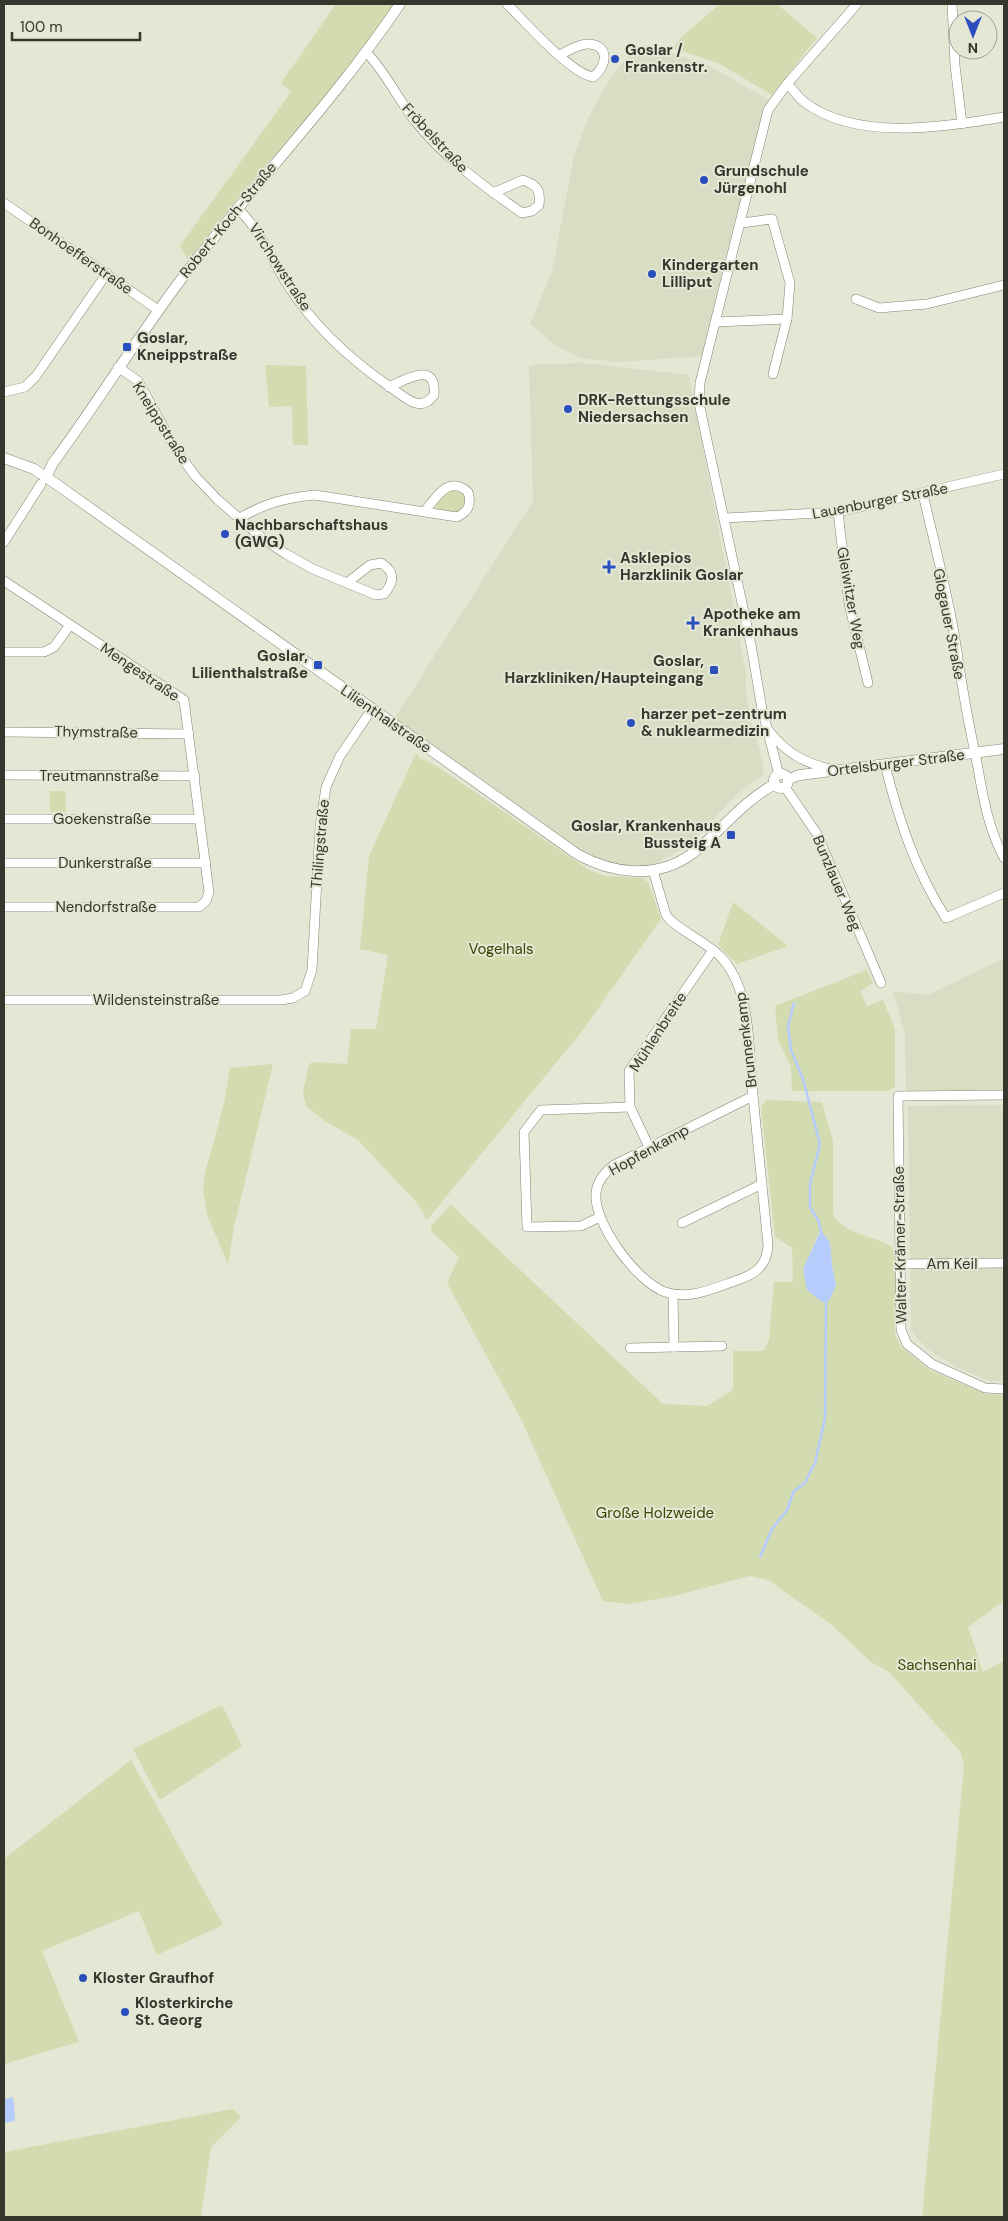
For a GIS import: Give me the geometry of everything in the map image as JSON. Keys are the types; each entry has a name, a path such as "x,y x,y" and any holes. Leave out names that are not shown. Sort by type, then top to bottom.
{"street":[{"name":"Robert-Koch-Straße","path":"45,477 64,453 66,444 158,310 237,208 367,53 400,4"},
{"path":"507,4 560,55 583,75 593,76 601,71 606,62 604,52 596,46 586,44 560,55"},
{"name":"Bunzlauer Weg","path":"856,4 787,84 768,110 742,224 705,358 699,403 767,728 782,781 817,834 881,983"},
{"path":"952,4 955,65 962,124"},
{"name":"Fröbelstraße","path":"367,53 416,122 444,153 493,193 522,213 532,211 540,205 541,194 535,185 523,180 493,193"},
{"path":"787,84 804,101 821,111 859,124 912,128 962,124 1004,117"},
{"name":"Bonhoefferstraße","path":"4,203 158,310"},
{"name":"Virchowstraße","path":"237,208 249,219 288,286 314,319 358,364 389,387 415,404 424,404 434,395 435,386 431,378 424,374 418,374 389,387"},
{"path":"742,224 772,219 790,283 786,319 773,374"},
{"path":"4,392 25,387 36,376 107,273"},
{"path":"856,299 879,308 928,304 1004,285"},
{"path":"715,322 786,319"},
{"name":"Kneippstraße","path":"118,367 138,381 176,450 196,477 218,500 286,554 313,569 376,595 384,594 391,586 393,577 390,568 381,563 370,564 348,582"},
{"name":"Lilienthalstraße","path":"4,458 34,470 45,477 577,854 614,870 652,870 692,854 751,800 782,781"},
{"name":"Lauenburger Straße","path":"724,518 838,512 1004,474"},
{"path":"4,542 29,499 45,477"},
{"path":"240,518 264,504 314,495 425,511 457,518 466,513 470,506 468,492 461,486 451,485 442,490 425,511"},
{"name":"Glogauer Straße","path":"923,494 954,637 964,707 975,753 986,814 1004,858"},
{"name":"Gleiwitzer Weg","path":"838,512 849,604 868,683"},
{"name":"Mengestraße","path":"4,581 184,700 206,862 209,892 206,901"},
{"path":"4,652 44,652 54,648 70,625"},
{"name":"Thilingstraße","path":"305,991 312,970 320,826 326,787 340,756 372,708"},
{"path":"767,728 789,754 813,765 835,770"},
{"name":"Thymstraße","path":"4,732 189,734"},
{"name":"Ortelsburger Straße","path":"782,781 800,775 1004,749"},
{"path":"884,765 897,813 927,888 946,918 1004,893"},
{"name":"Treutmannstraße","path":"4,775 195,776"},
{"name":"Goekenstraße","path":"4,819 200,819"},
{"name":"Dunkerstraße","path":"4,863 206,862"},
{"name":"Brunnenkamp","path":"652,870 670,920 713,950 732,970 741,990 753,1096"},
{"name":"Nendorfstraße","path":"4,907 199,907 206,901"},
{"name":"Mühlenbreite","path":"649,1147 630,1107 629,1071 713,950"},
{"name":"Wildensteinstraße","path":"4,1000 281,1000 292,998 305,991"},
{"name":"Walter-Krämer-Straße","path":"1004,1095 898,1096 901,1330 907,1344 932,1364 985,1388 1004,1389"},
{"name":"Hopfenkamp","path":"753,1096 768,1245 766,1257 760,1268 747,1277 700,1293 673,1294 656,1288 627,1260 612,1241 600,1216 596,1192 604,1174 614,1165 753,1096"},
{"path":"600,1216 580,1226 526,1227 524,1132 541,1110 630,1107"},
{"path":"682,1223 762,1184"},
{"name":"Am Keil","path":"899,1264 1004,1264"},
{"path":"673,1294 674,1347"},
{"path":"630,1348 722,1346"}],"shaded area":[{"path":"631,53 670,53 708,65 770,101 734,223 702,356 617,362 581,358 555,345 530,324 552,272 574,156 588,118 611,77"},
{"name":"Asklepios Harzklinik Goslar","path":"583,363 689,375 746,673 746,693 750,718 764,773 738,793 713,820 711,819 707,823 709,825 687,846 654,865 628,867 590,858 428,745 395,718 533,501 529,365"},
{"path":"1004,958 1004,1090 906,1091 905,1034 893,991 928,995"},
{"path":"1004,1105 1004,1381 989,1381 958,1368 927,1349 911,1331 908,1106"}],"green space":[{"path":"336,4 393,4 364,53 258,174 188,260 180,246 291,92 281,83"},
{"path":"720,4 777,4 817,38 772,95 720,64 674,48 681,37"},
{"path":"265,365 306,366 308,445 293,445 292,406 269,407"},
{"path":"457,489 467,498 467,505 458,513 435,509 443,496"},
{"name":"Vogelhals","path":"416,753 421,760 423,759 438,767 589,870 606,876 642,878 648,882 661,919 583,1030 427,1220 417,1203 358,1140 326,1122 306,1106 303,1092 309,1064 313,1062 347,1064 351,1029 376,1029 388,955 360,949 369,856"},
{"path":"50,791 66,791 66,812 50,812"},
{"path":"733,902 788,946 737,964 718,945"},
{"path":"867,970 873,983 860,991 867,1006 883,1000 895,1029 895,1087 888,1091 792,1091 791,1067 778,1040 775,1006"},
{"path":"273,1064 234,1227 228,1264 208,1217 203,1191 205,1173 224,1104 230,1068"},
{"path":"767,1100 822,1102 833,1141 833,1214 838,1221 852,1231 892,1247 896,1258 895,1334 902,1348 930,1370 986,1394 1004,1395 1004,1601 968,1627 983,1672 1004,1661 1004,2217 922,2217 964,1765 960,1751 889,1672 871,1662 832,1625 768,1580 750,1576 669,1597 628,1604 603,1601 521,1419 447,1283 459,1257 431,1231 431,1226 451,1205 663,1404 707,1406 733,1390 733,1351 764,1351 769,1339 774,1282 793,1282 792,1248 775,1237 761,1107","holes":["820,1230 830,1243 832,1266 836,1285 803,1269"]},
{"path":"222,1705 242,1746 160,1800 133,1749"},
{"path":"131,1760 223,1925 157,1955 139,1911 42,1951 79,2042 4,2064 4,1859"},
{"path":"233,2109 241,2117 211,2147 201,2217 4,2217 4,2152"}],"water":[{"path":"821,1230 830,1243 836,1285 829,1301 822,1302 807,1290 803,1269"},
{"path":"13,2097 14,2121 4,2123 4,2099"}],"waterway":[{"path":"794,1003 788,1026 791,1050 803,1079 820,1144 810,1184 810,1207 819,1222 821,1232"},
{"path":"760,1557 772,1529 787,1510 794,1491 805,1483 815,1463 825,1418 826,1299"}],"place":[{"name":"Goslar / Frankenstr.","path":"615,59"},
{"name":"Grundschule Jürgenohl","path":"704,180"},
{"name":"Kindergarten Lilliput","path":"652,274"},
{"name":"Goslar, Kneippstraße","path":"127,347"},
{"name":"DRK-Rettungsschule Niedersachsen","path":"568,409"},
{"name":"Nachbarschaftshaus (GWG)","path":"225,534"},
{"name":"Asklepios Harzklinik Goslar","path":"609,567"},
{"name":"Apotheke am Krankenhaus","path":"693,623"},
{"name":"Goslar, Lilienthalstraße","path":"318,665"},
{"name":"Goslar, Harzkliniken/Haupteingang","path":"714,670"},
{"name":"harzer pet-zentrum & nuklearmedizin","path":"631,723"},
{"name":"Goslar, Krankenhaus Bussteig A","path":"731,835"},
{"name":"Kloster Graufhof","path":"83,1978"},
{"name":"Klosterkirche St. Georg","path":"125,2012"}],"park label":[{"name":"Große Holzweide","path":"655,1513"},
{"name":"Sachsenhai","path":"937,1665"}]}
